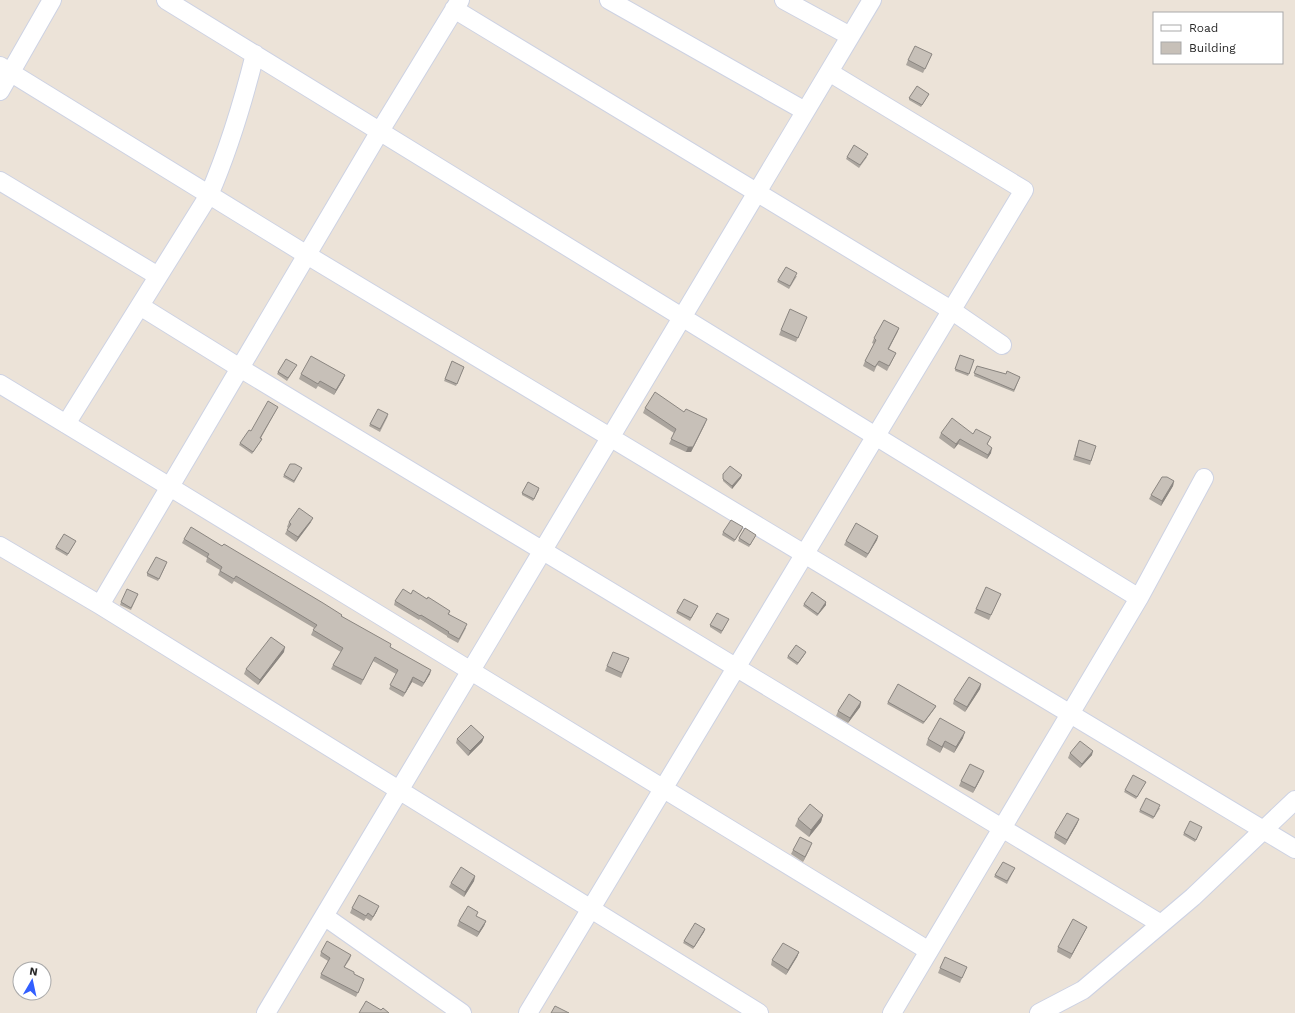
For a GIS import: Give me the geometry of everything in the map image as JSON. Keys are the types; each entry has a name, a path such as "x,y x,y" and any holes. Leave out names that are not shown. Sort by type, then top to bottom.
{"street":[{"path":"0,91 5,69 52,0"},
{"path":"166,0 1139,598"},
{"path":"609,0 805,111"},
{"path":"784,0 850,36"},
{"path":"266,1013 872,0"},
{"path":"100,605 380,131 457,4 757,192 952,310 1002,345"},
{"path":"66,424 209,195 222,167 240,112 255,54"},
{"path":"5,69 307,255 1295,849"},
{"path":"528,1013 1024,190 829,72"},
{"path":"0,180 158,276"},
{"path":"140,306 240,368 1161,924"},
{"path":"0,384 170,486 929,951"},
{"path":"892,1013 1139,598 1204,478"},
{"path":"0,546 100,605 759,1013"},
{"path":"1039,1013 1083,990 1193,897 1295,800"},
{"path":"324,916 462,1013"}],"building":[{"path":"915,46 932,54 925,69 908,60"},
{"path":"917,86 929,94 922,105 909,98"},
{"path":"854,145 868,154 860,165 847,157"},
{"path":"786,267 797,273 790,286 778,280"},
{"path":"790,309 807,317 798,338 781,330"},
{"path":"884,320 899,328 888,349 896,353 889,366 879,361 875,367 865,361 876,340 874,338"},
{"path":"960,355 974,360 969,374 955,369"},
{"path":"311,356 345,375 336,390 320,381 318,384 301,374"},
{"path":"286,359 297,365 288,378 278,372"},
{"path":"452,361 464,367 457,384 445,379"},
{"path":"977,366 1006,374 1007,371 1020,377 1014,390 974,373"},
{"path":"655,392 684,412 686,409 707,419 693,447 688,447 671,439 676,429 645,408"},
{"path":"268,401 278,407 260,438 262,439 253,452 240,443 249,430 251,431"},
{"path":"378,409 388,414 380,429 370,424"},
{"path":"952,418 973,434 976,429 991,437 987,444 992,448 988,455 960,439 956,444 941,433"},
{"path":"1079,440 1096,446 1091,461 1075,456"},
{"path":"290,464 295,464 302,468 294,481 284,475"},
{"path":"730,466 742,475 732,486 723,479 723,474"},
{"path":"1162,477 1167,477 1174,481 1162,501 1151,495"},
{"path":"528,482 539,488 534,499 522,493"},
{"path":"299,508 313,518 298,537 287,530 291,524 289,522"},
{"path":"731,520 743,527 735,540 723,532"},
{"path":"856,523 878,536 868,554 846,541"},
{"path":"191,527 222,546 224,544 323,603 342,615 341,616 391,644 390,647 431,670 424,683 413,677 405,693 390,685 398,670 375,657 363,680 333,665 343,648 313,630 317,625 236,576 234,579 220,571 222,567 207,557 209,554 184,539"},
{"path":"745,528 756,535 750,545 739,538"},
{"path":"64,534 76,541 68,554 56,547"},
{"path":"156,557 167,562 159,579 147,573"},
{"path":"986,587 1001,594 991,615 976,609"},
{"path":"127,589 138,594 131,608 121,602"},
{"path":"403,589 411,594 413,590 427,599 428,597 450,611 448,614 467,624 459,639 421,615 420,616 395,601"},
{"path":"812,592 826,602 818,614 804,604"},
{"path":"684,599 698,606 691,618 677,611"},
{"path":"717,613 729,619 722,631 710,625"},
{"path":"271,637 285,647 260,680 246,669"},
{"path":"796,645 806,652 798,663 788,656"},
{"path":"613,652 629,658 622,673 607,666"},
{"path":"969,677 981,684 967,707 954,700"},
{"path":"898,684 936,706 924,722 888,702"},
{"path":"849,694 861,702 850,718 838,711"},
{"path":"940,718 965,732 956,747 945,741 942,747 928,739"},
{"path":"471,725 484,737 470,751 457,739"},
{"path":"1080,741 1093,751 1082,764 1070,753"},
{"path":"970,764 984,771 975,788 961,781"},
{"path":"1133,775 1146,782 1137,797 1125,790"},
{"path":"1146,798 1160,805 1154,817 1140,810"},
{"path":"810,804 823,815 811,830 798,819"},
{"path":"1067,813 1079,819 1067,840 1055,833"},
{"path":"1190,821 1202,827 1196,840 1184,833"},
{"path":"800,837 812,843 805,857 793,850"},
{"path":"1003,862 1015,868 1007,881 995,875"},
{"path":"461,867 475,876 465,892 451,883"},
{"path":"359,895 379,906 373,917 368,913 366,916 352,908"},
{"path":"468,906 478,912 476,916 486,921 479,932 459,921"},
{"path":"1073,919 1087,927 1072,954 1058,947"},
{"path":"695,923 705,929 694,947 684,941"},
{"path":"327,941 351,955 344,967 364,979 358,993 321,974 330,958 321,952"},
{"path":"783,943 799,952 788,970 772,960"},
{"path":"945,957 967,967 962,978 940,968"},
{"path":"366,1001 381,1010 383,1008 389,1013 359,1013"},
{"path":"555,1006 569,1013 551,1013"}]}
